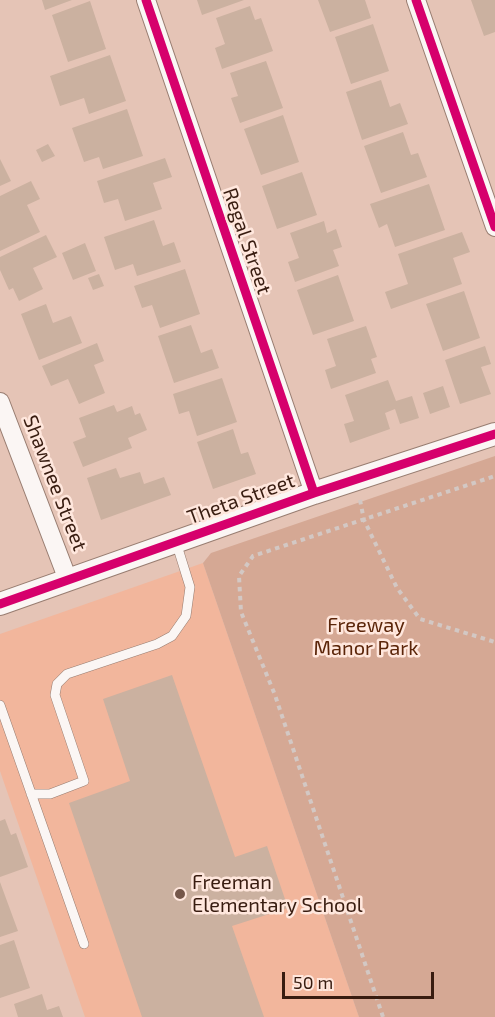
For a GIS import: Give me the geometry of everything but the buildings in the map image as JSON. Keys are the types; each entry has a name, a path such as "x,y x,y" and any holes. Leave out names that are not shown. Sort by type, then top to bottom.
{"street":[{"name":"Regal Street","path":"146,0 314,493"},
{"path":"416,0 495,227"},
{"name":"Shawnee Street","path":"0,402 68,580"},
{"name":"Theta Street","path":"0,604 314,493 495,434"}],"lane":[{"path":"31,794 50,794 84,781 55,695 57,684 67,674 157,644 172,636 186,616 190,587 176,541"},
{"path":"0,705 84,944"}],"path":[{"path":"383,1017 275,695 241,612 239,576 253,556 495,476"},
{"path":"360,500 364,520 397,588 420,619 495,642"}],"shaded area":[{"name":"Freeman Elementary School","path":"203,563 359,1017 85,1017 0,771 0,634"}],"green space":[{"name":"Freeway Manor Park","path":"495,456 495,1017 359,1017 203,563 211,553"}],"cycle path":[{"path":"146,0 314,493"},
{"path":"416,0 495,227"},
{"path":"0,604 314,493 495,434"}],"place":[{"name":"Freeman Elementary School","path":"180,894"}]}
